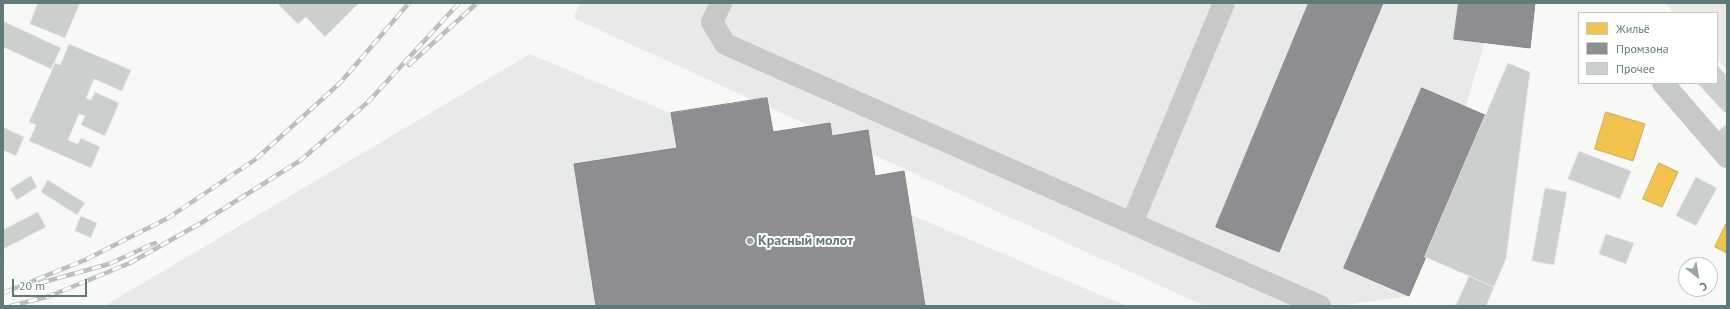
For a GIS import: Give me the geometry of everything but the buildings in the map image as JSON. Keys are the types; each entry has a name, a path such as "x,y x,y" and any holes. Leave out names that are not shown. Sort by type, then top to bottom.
{"street":[{"path":"721,3 712,22 725,44 1320,306"},
{"path":"1132,223 1224,3"},
{"path":"1664,84 1727,157"}],"shaded area":[{"path":"580,3 1496,3 1410,296 1338,306 1205,306 573,18"},
{"path":"1665,3 1727,3 1727,70 1718,61 1718,12 1673,12"},
{"path":"530,54 1127,306 104,306"}],"railway":[{"path":"3,293 85,260 168,218 256,159 340,83 409,3"},
{"path":"11,306 50,296 130,263 201,223 301,160 368,102 459,3"},
{"path":"409,65 477,3"},
{"path":"40,283 109,264 155,243"}],"place":[{"name":"Красный молот","path":"750,241"}]}
